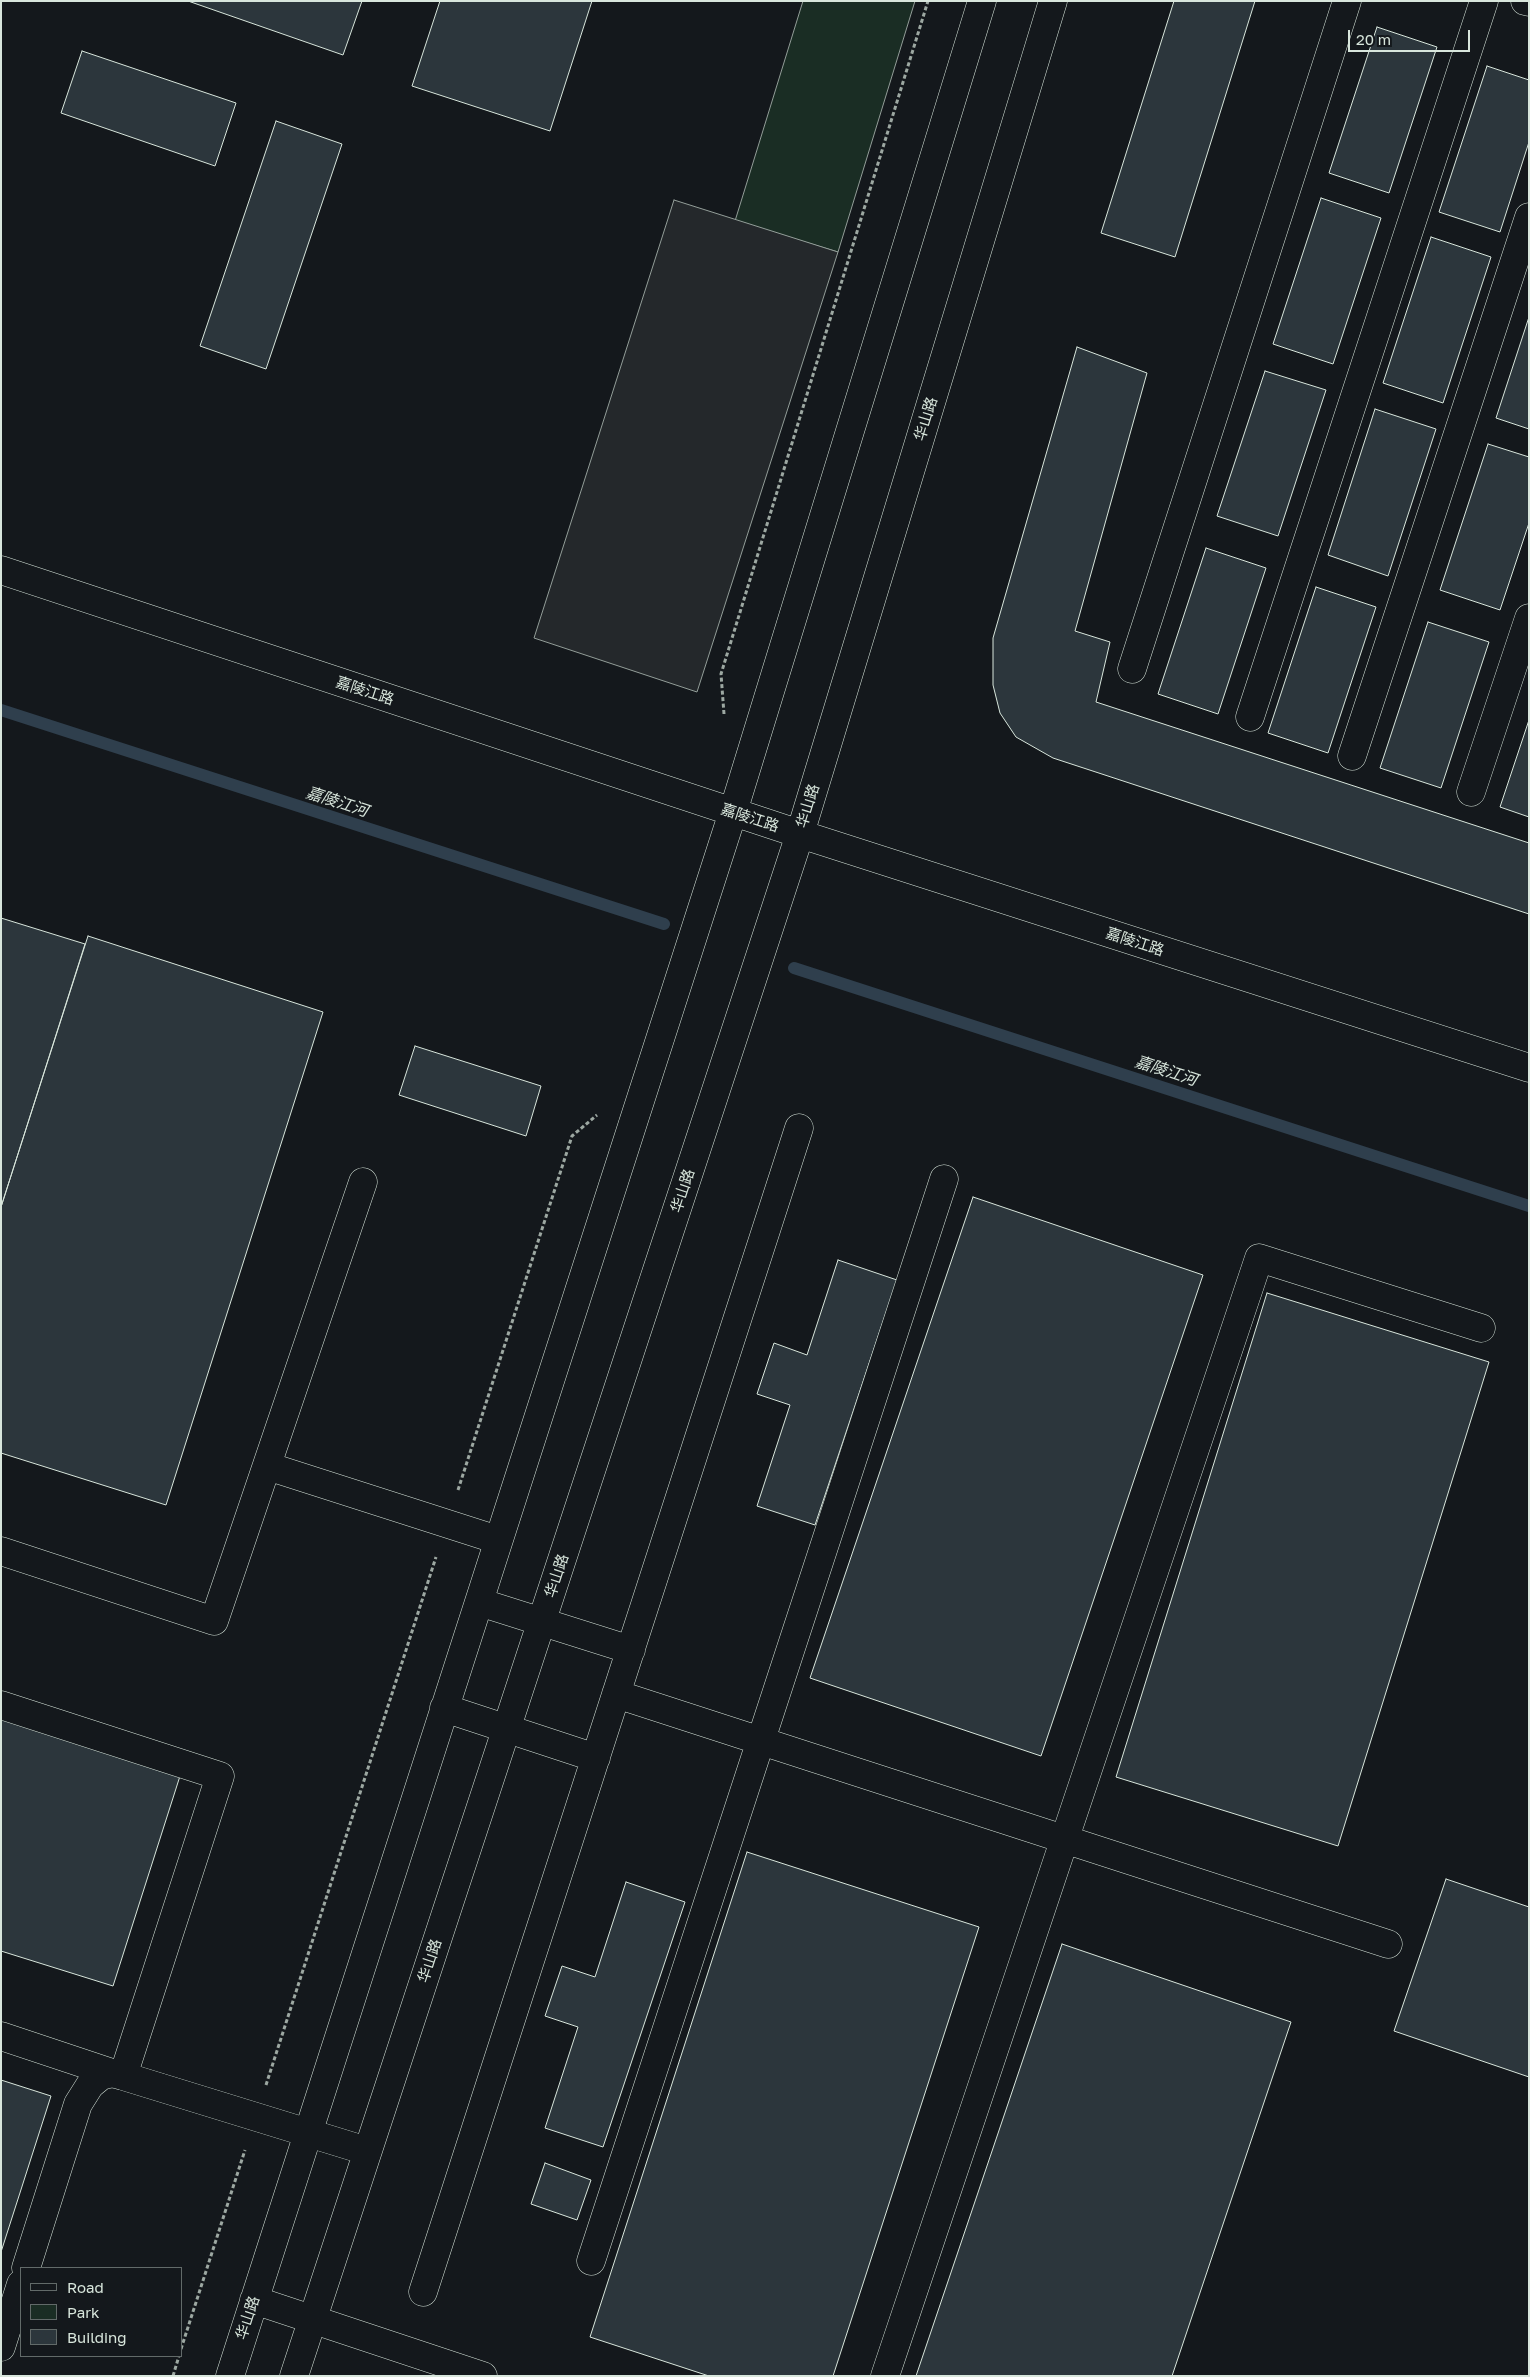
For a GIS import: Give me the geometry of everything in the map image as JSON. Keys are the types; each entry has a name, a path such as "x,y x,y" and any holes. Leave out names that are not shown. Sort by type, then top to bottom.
{"street":[{"name":"华山路","path":"230,2376 733,812 982,1"},
{"name":"华山路","path":"294,2376 800,834 1053,1"},
{"path":"1132,669 1347,1"},
{"path":"1250,717 1484,1"},
{"path":"1352,756 1529,216"},
{"name":"嘉陵江路","path":"1,570 800,834 1529,1068"},
{"path":"1471,792 1529,618"},
{"path":"423,2292 800,1128"},
{"path":"591,2261 944,1180"},
{"path":"1,1550 214,1621 363,1182"},
{"path":"885,2376 1259,1258 1481,1328"},
{"path":"267,1466 498,1540"},
{"path":"479,1602 631,1650"},
{"path":"616,1694 1388,1944"},
{"path":"1,1705 220,1776 118,2074"},
{"path":"444,1708 596,1758"},
{"path":"1,2036 256,2118 367,2151"},
{"path":"26,2267 78,2104 90,2086 101,2076 118,2074"},
{"path":"1,2347 20,2287"},
{"path":"254,2300 313,2320 425,2367 483,2376"}],"path":[{"path":"725,723 721,674 928,1"},
{"path":"182,2346 572,1136 600,1113"},
{"path":"173,2376 179,2357"}],"green space":[{"path":"803,1 915,1 838,252 735,221"}],"shaded area":[{"path":"674,200 838,252 697,692 534,638"}],"building":[{"path":"188,1 362,1 343,55"},
{"path":"440,1 592,1 550,131 412,86"},
{"path":"1174,1 1255,1 1175,257 1101,233"},
{"path":"1377,27 1437,47 1389,193 1329,173"},
{"path":"82,51 236,103 215,166 61,113"},
{"path":"1487,66 1529,80 1529,142 1500,232 1439,212"},
{"path":"276,121 342,144 266,369 200,346"},
{"path":"1321,198 1381,218 1333,364 1273,344"},
{"path":"1431,237 1491,257 1443,403 1383,383"},
{"path":"1529,317 1529,429 1496,418"},
{"path":"1077,347 1147,373 1075,631 1110,642 1096,702 1529,843 1529,914 1053,758 1016,737 1000,713 993,685 993,638"},
{"path":"1265,371 1326,390 1278,536 1217,516"},
{"path":"1375,409 1436,429 1388,576 1328,555"},
{"path":"1488,444 1529,457 1529,523 1500,610 1440,590"},
{"path":"1206,548 1266,568 1218,714 1158,694"},
{"path":"1316,587 1376,607 1328,753 1268,733"},
{"path":"1428,622 1489,642 1441,788 1380,768"},
{"path":"1529,720 1529,817 1500,807"},
{"path":"1,918 85,944 1,1207"},
{"path":"88,936 323,1012 166,1505 1,1453 1,1207"},
{"path":"415,1046 541,1086 526,1136 399,1095"},
{"path":"973,1197 1203,1275 1041,1756 810,1678"},
{"path":"838,1260 897,1280 815,1525 757,1506 790,1405 757,1394 774,1343 807,1355"},
{"path":"1267,1293 1489,1362 1338,1846 1116,1777"},
{"path":"1,1719 180,1776 113,1986 1,1951"},
{"path":"747,1852 979,1927 833,2376 709,2376 590,2337"},
{"path":"1446,1879 1529,1907 1529,2077 1394,2031"},
{"path":"626,1882 685,1902 603,2147 545,2128 578,2027 545,2016 562,1966 595,1977"},
{"path":"1062,1944 1291,2022 1172,2376 916,2376"},
{"path":"1,2080 51,2096 1,2252"},
{"path":"545,2163 591,2180 577,2220 531,2204"}],"waterway":[{"name":"嘉陵江河","path":"1,710 664,924"},
{"name":"嘉陵江河","path":"794,968 1529,1206"}]}
